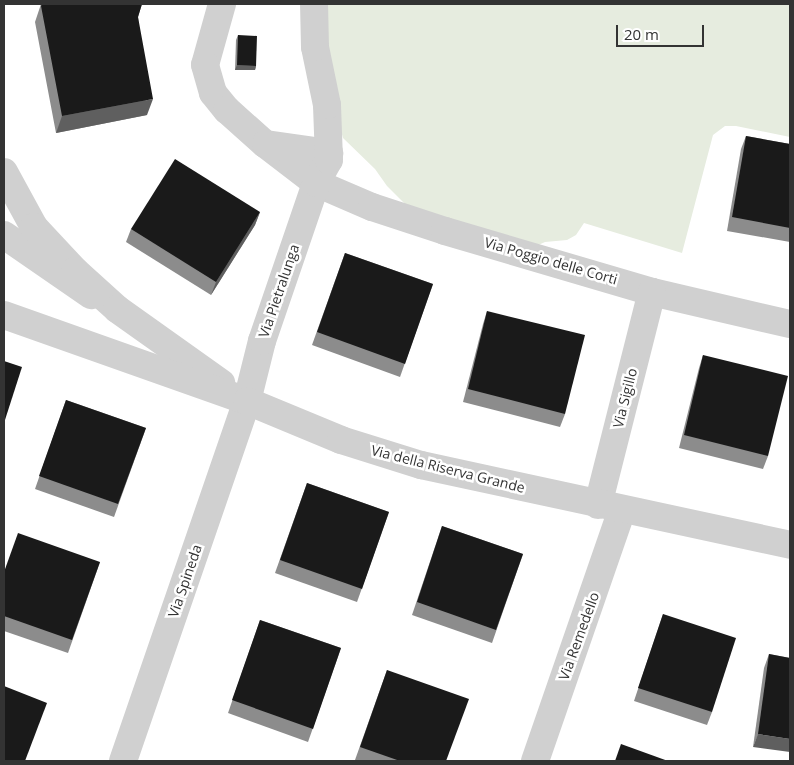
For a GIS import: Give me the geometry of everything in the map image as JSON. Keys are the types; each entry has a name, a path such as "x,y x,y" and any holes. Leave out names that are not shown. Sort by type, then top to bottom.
{"street":[{"name":"Via Poggio delle Corti","path":"222,4 207,50 208,78 220,103 265,144 316,183 390,213 652,292 790,324"},
{"path":"314,4 315,47 327,106 329,153 324,171 316,183"},
{"path":"265,144 329,153"},
{"path":"4,172 21,207 41,236 117,309"},
{"name":"Via Pietralunga","path":"247,401 262,341 316,183"},
{"path":"4,236 72,283 117,309 247,401"},
{"name":"Via Sigillo","path":"610,507 652,292"},
{"name":"Via della Riserva Grande","path":"4,315 247,401 341,440 421,465 790,545"},
{"name":"Via Spineda","path":"123,761 247,401"},
{"name":"Via Remedello","path":"535,761 610,507"}],"shaded area":[{"path":"308,4 790,4 790,137 736,126 725,126 713,135 682,253 584,223 576,235 567,240 545,242 536,246 410,209 387,186 375,169 343,138"}],"building":[{"path":"42,4 142,4 138,17 153,99 62,116"},
{"path":"238,35 257,36 256,66 237,65"},
{"path":"746,136 790,144 790,228 732,217"},
{"path":"175,159 260,212 216,282 131,229"},
{"path":"345,253 433,284 405,364 317,332"},
{"path":"487,311 585,335 565,414 468,389"},
{"path":"703,355 788,376 768,456 684,435"},
{"path":"4,361 22,367 4,423"},
{"path":"66,400 146,428 118,504 39,476"},
{"path":"307,483 389,512 362,589 280,560"},
{"path":"442,526 523,554 496,630 417,602"},
{"path":"18,533 100,562 72,640 4,616 4,572"},
{"path":"663,614 736,638 712,712 638,688"},
{"path":"260,620 341,648 313,729 232,700"},
{"path":"769,654 790,658 790,739 758,734"},
{"path":"387,670 469,699 446,761 400,761 360,747"},
{"path":"4,686 47,703 25,761 4,761"},
{"path":"621,744 668,761 615,761"}]}
